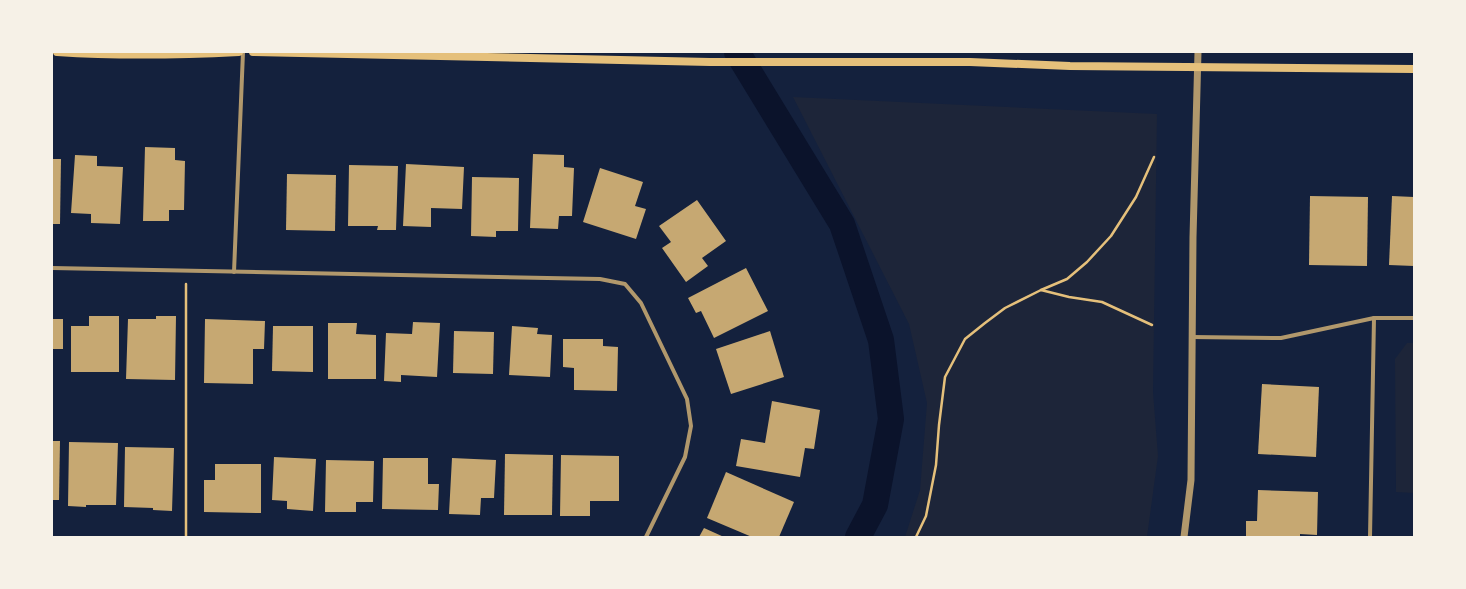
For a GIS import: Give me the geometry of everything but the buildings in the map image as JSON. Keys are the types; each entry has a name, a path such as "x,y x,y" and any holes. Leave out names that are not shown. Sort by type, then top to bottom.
{"main road":[{"path":"57,52 88,54 206,54 239,52"},
{"path":"253,52 762,63 970,62 1197,67 1414,69"}],"street":[{"path":"234,272 242,52"},
{"path":"1184,537 1191,480 1192,337 1198,52"},
{"path":"52,268 600,279 625,284 641,303 688,399 691,426 685,457 646,537"},
{"path":"1192,337 1281,338 1374,318 1414,318"},
{"path":"1370,537 1374,318"}],"path":[{"path":"916,537 926,516 936,465 938,425 945,377 965,339 1005,308 1067,279 1087,262 1111,236 1136,197 1154,157"},
{"path":"186,271 186,537"},
{"path":"1041,290 1102,302 1152,326"}],"shaded area":[{"path":"793,97 1157,114 1153,392 1158,456 1147,537 905,537 920,490 927,403 909,324"},
{"path":"1407,343 1414,343 1414,493 1396,492 1395,359"}],"waterway":[{"path":"737,52 842,224 881,340 891,419 875,505 858,537"}]}
